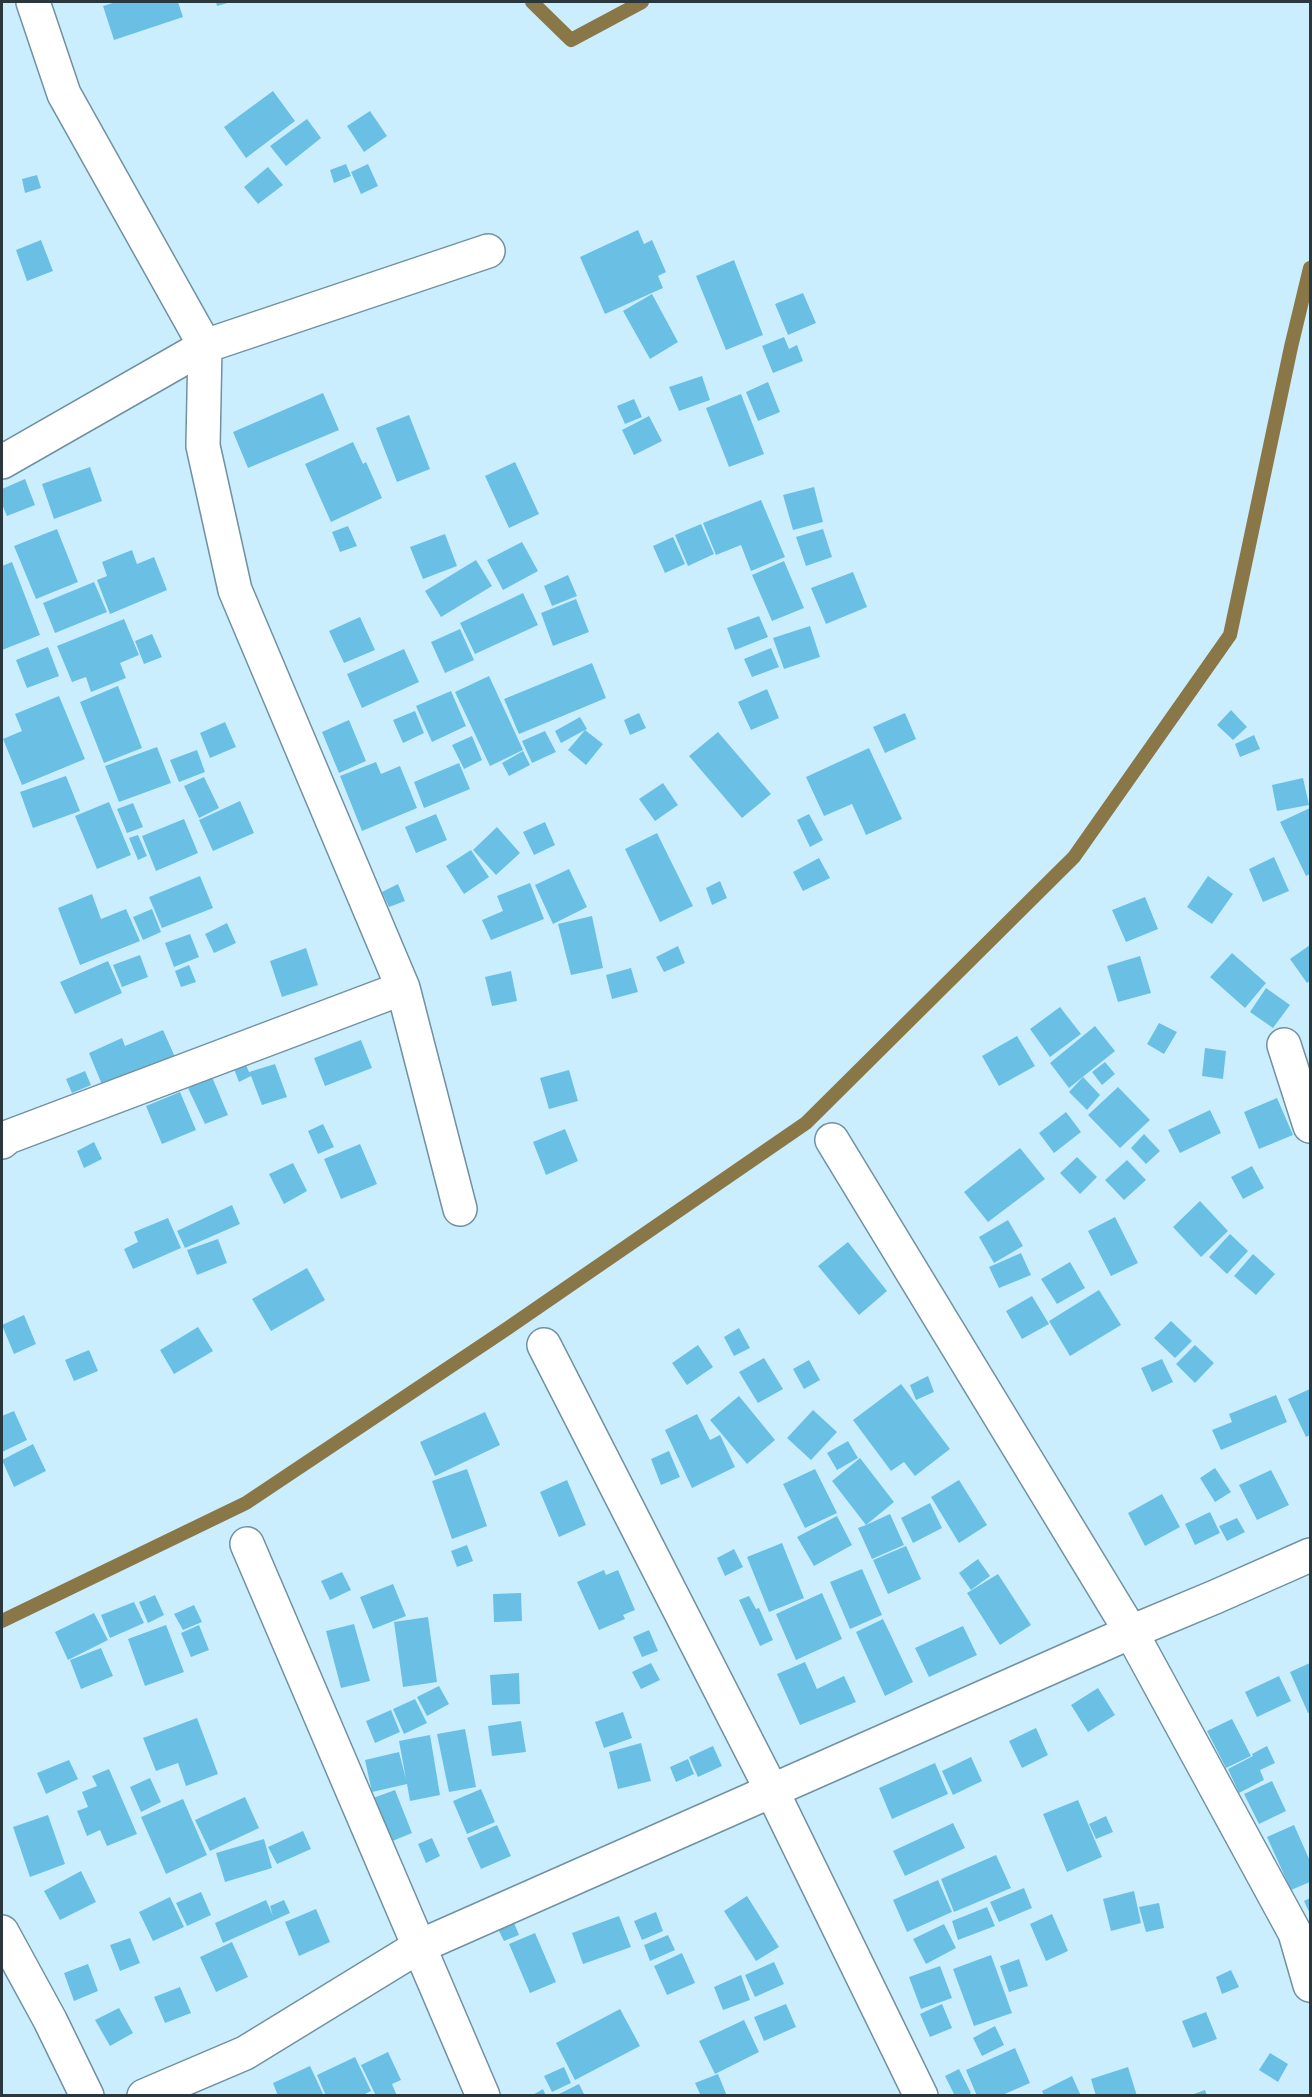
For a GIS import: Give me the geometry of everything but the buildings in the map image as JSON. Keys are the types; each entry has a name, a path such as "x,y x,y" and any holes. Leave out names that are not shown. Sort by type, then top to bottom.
{"street":[{"path":"33,2 64,94 205,346 203,446 235,590 402,988 460,1209"},
{"path":"2,462 205,346 488,251"},
{"path":"4,1134 402,988"},
{"path":"1284,1045 1311,1126"},
{"path":"832,1140 1131,1632 1295,1933 1311,1985"},
{"path":"544,1346 772,1791 921,2096"},
{"path":"247,1544 483,2096"},
{"path":"144,2096 245,2053 418,1947 1131,1632 1311,1555"},
{"path":"2,1932 50,2020 87,2096"}],"waterway":[{"path":"532,2 571,40 642,2"},
{"path":"2,1621 246,1503 505,1330 806,1123 1074,857 1230,635 1310,268"}]}
